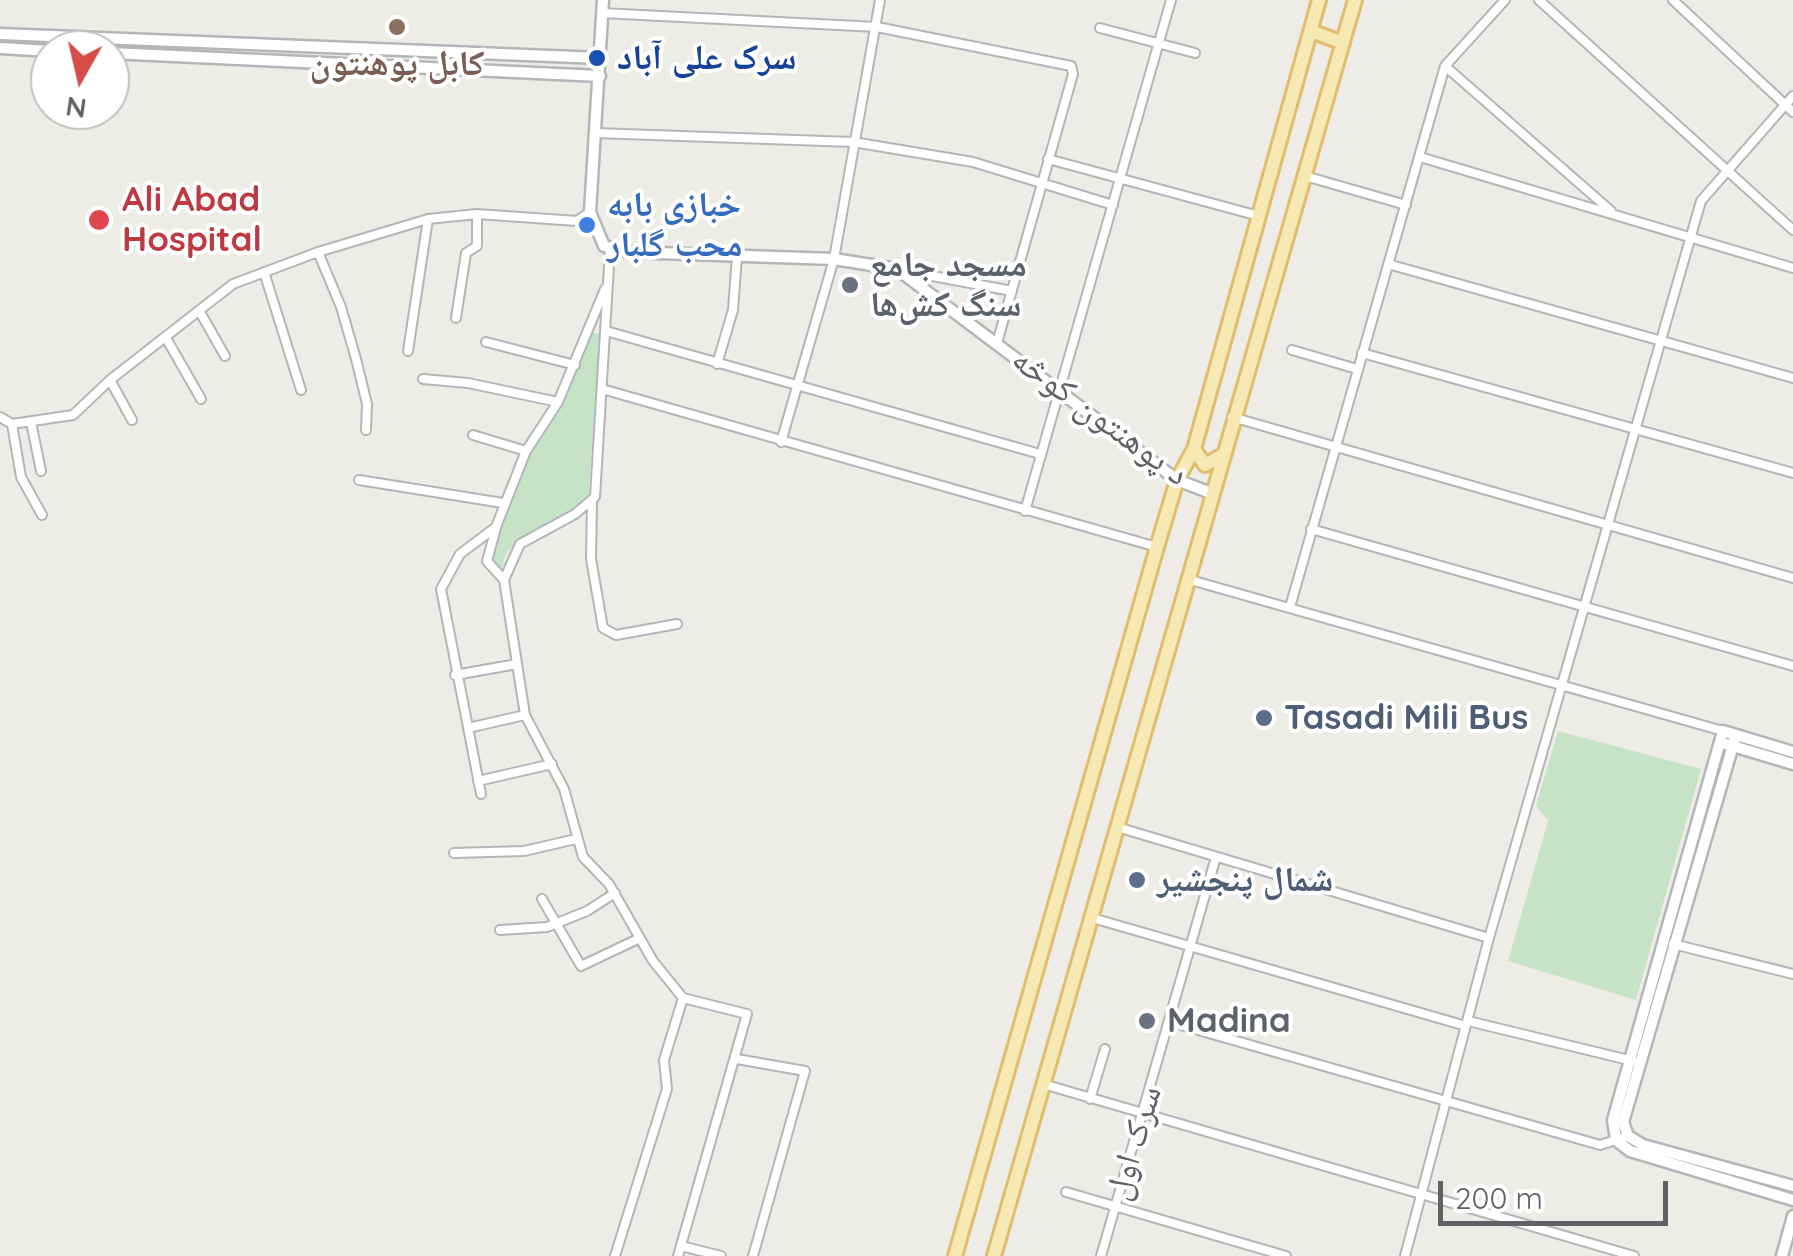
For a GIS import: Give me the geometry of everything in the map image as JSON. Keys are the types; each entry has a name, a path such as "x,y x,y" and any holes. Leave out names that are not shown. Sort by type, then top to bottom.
{"main road":[{"path":"956,1256 1157,547 1177,480 1194,449 1320,0"},
{"path":"994,1256 1354,0"},
{"path":"1310,32 1342,43"},
{"path":"1194,449 1205,466 1222,456"}],"street":[{"path":"603,0 590,212 598,236 610,249 591,558 602,628 616,635 676,624"},
{"path":"781,442 834,259 880,0"},
{"path":"1025,511 1171,0"},
{"path":"1290,606 1445,66 1505,0"},
{"path":"1539,0 1793,230"},
{"path":"1673,0 1793,112"},
{"path":"602,13 876,27 1063,60 1071,66 998,343"},
{"path":"1100,28 1195,53"},
{"path":"0,34 601,58"},
{"path":"308,62 309,47"},
{"path":"0,48 30,50"},
{"path":"130,55 600,76"},
{"path":"1445,66 1613,214"},
{"path":"1405,1256 1489,938 1701,201 1793,96"},
{"path":"594,133 853,142 973,162 1113,205"},
{"path":"1420,157 1793,268"},
{"path":"1048,159 1260,216"},
{"path":"1305,176 1406,205"},
{"path":"0,417 12,424 73,415 110,380 233,284 318,252 428,219 477,214 577,222 590,212"},
{"path":"456,318 466,253 476,248 477,214"},
{"path":"408,352 428,219"},
{"name":"د پوهنتون کوڅه","path":"610,249 834,259 896,269 1177,480 1211,493"},
{"path":"318,252 342,308 356,359 367,404 366,430"},
{"path":"718,364 732,310 737,256"},
{"path":"1388,264 1793,378"},
{"path":"896,269 1012,291"},
{"path":"264,272 301,390"},
{"path":"504,580 487,561 504,503 526,451 558,402 608,280"},
{"path":"200,312 225,356"},
{"path":"606,332 1040,454"},
{"path":"166,338 201,399"},
{"path":"486,342 575,365"},
{"path":"1292,350 1357,369"},
{"path":"1362,353 1793,474"},
{"path":"423,378 468,382 558,402"},
{"path":"110,380 132,420"},
{"path":"602,389 1157,547"},
{"path":"1232,416 1793,578"},
{"path":"31,422 41,470"},
{"path":"12,424 21,477 42,515"},
{"path":"473,435 526,451"},
{"path":"359,480 504,503"},
{"path":"593,507 520,544 504,580 525,715 564,789 583,858 615,894 640,938 683,998 747,1014 679,1251 721,1256"},
{"path":"481,794 441,589 460,554 496,527"},
{"path":"1311,529 1793,666"},
{"path":"1188,579 1564,683 1793,764"},
{"path":"456,675 517,664"},
{"path":"468,728 525,715"},
{"path":"1728,738 1793,752"},
{"path":"1636,1062 1673,944 1728,738"},
{"path":"1728,738 1636,1062 1622,1138 1630,1151 1793,1200"},
{"path":"478,780 552,764"},
{"path":"1117,827 1489,938"},
{"path":"454,853 524,851 576,840"},
{"name":"سرک‌ اول","path":"1101,1256 1216,857"},
{"path":"500,930 557,923 615,894"},
{"path":"542,899 581,966 640,938"},
{"path":"1089,917 1467,1024 1636,1062"},
{"path":"1673,944 1793,974"},
{"path":"615,1256 667,1090 664,1060 683,998"},
{"path":"1170,1022 1600,1145 1622,1138 1793,1186"},
{"path":"1090,1099 1105,1048"},
{"path":"737,1059 805,1072 753,1256"},
{"path":"1042,1084 1634,1256"},
{"path":"1066,1192 1286,1256"},
{"path":"1782,1256 1793,1216"}],"green space":[{"path":"589,332 600,334 588,501 515,542 505,555 501,573 489,557 524,456 551,422"},
{"path":"1558,731 1701,769 1636,1000 1508,961 1548,821 1536,806"}],"place":[{"name":"کابل پوهنتون","path":"397,27"},
{"name":"سرک علی آباد","path":"597,58"},
{"name":"Ali Abad Hospital","path":"99,220"},
{"name":"خبازی بابه محب گلبار","path":"587,225"},
{"name":"مسجد جامع سنگ کش‌ها","path":"850,285"},
{"name":"Tasadi Mili Bus","path":"1264,718"},
{"name":"شمال پنجشیر","path":"1137,880"},
{"name":"Madina","path":"1147,1021"}]}
